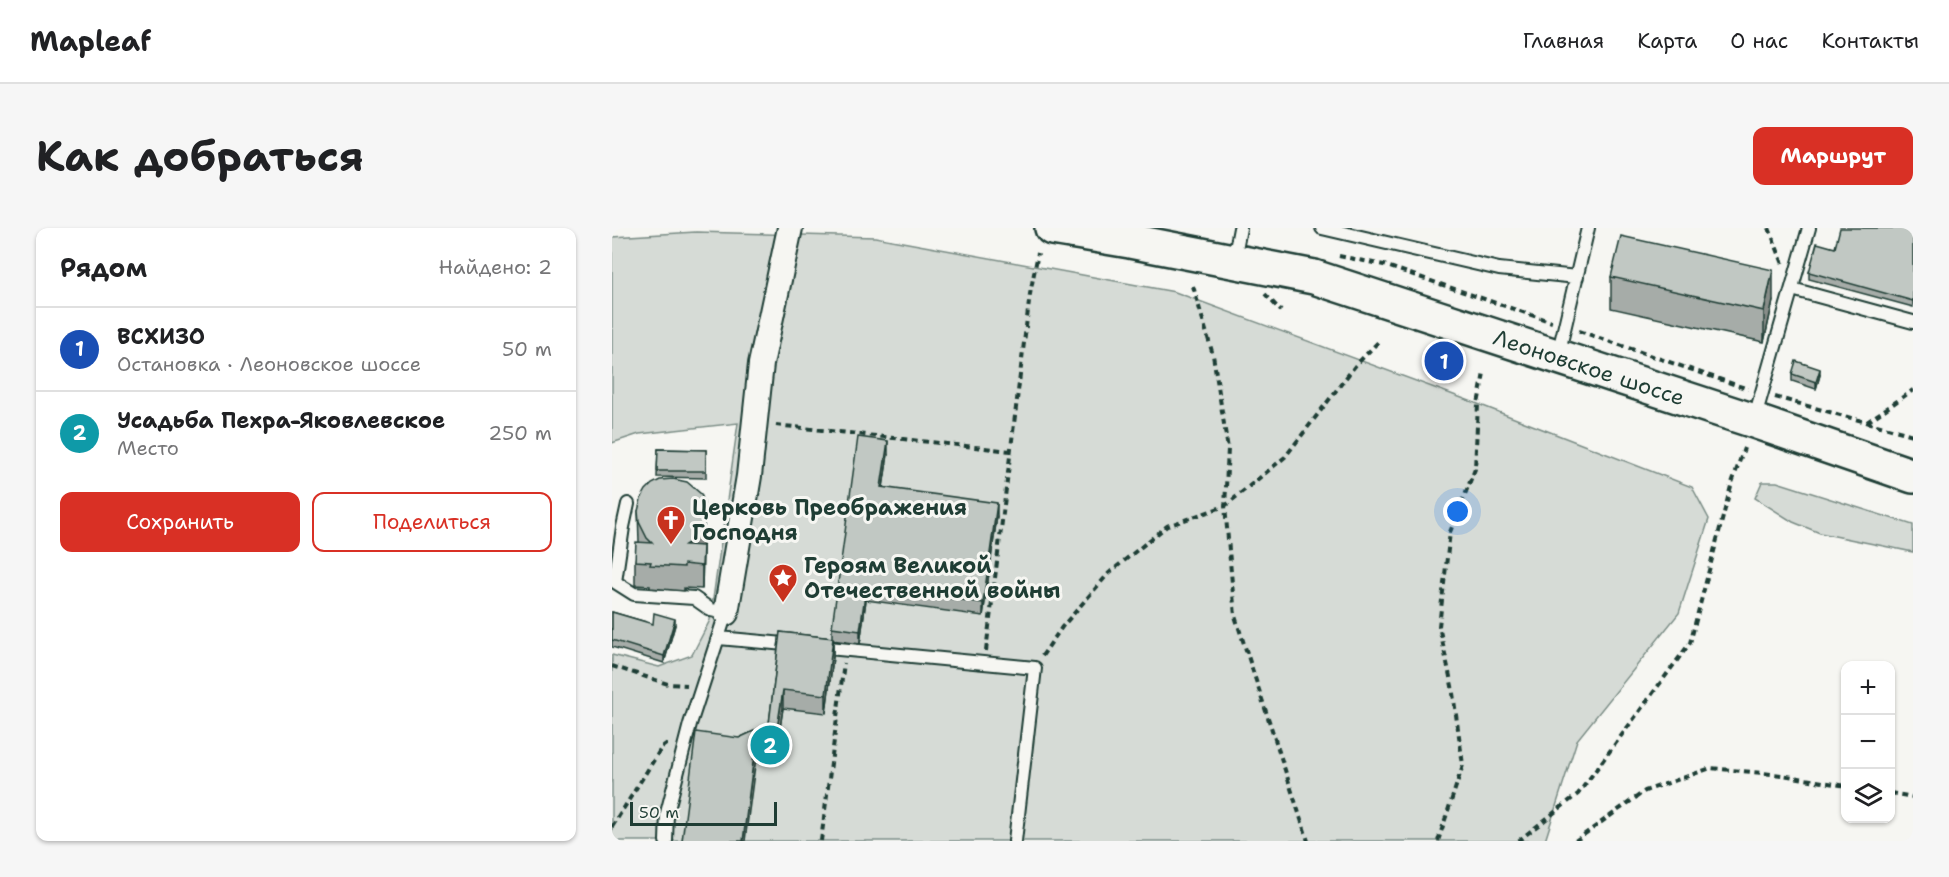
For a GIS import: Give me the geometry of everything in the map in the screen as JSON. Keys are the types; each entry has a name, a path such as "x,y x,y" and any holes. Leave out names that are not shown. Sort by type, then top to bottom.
{"main road":[{"name":"Леоновское шоссе","path":"1045,240 1132,235 1234,261 1314,277 1561,342 1753,421 1913,476"}],"street":[{"path":"726,613 749,476 761,364 790,228"}],"lane":[{"path":"1234,261 1240,228"},
{"path":"1322,228 1499,269 1577,277"},
{"path":"1561,342 1588,228"},
{"path":"1753,421 1809,228"},
{"path":"1792,289 1913,322"},
{"path":"628,504 622,527 615,582 634,594 694,598 711,610 726,613 690,724 667,813 666,841"},
{"path":"719,638 1035,668 1015,841"}],"path":[{"path":"1769,228 1792,289"},
{"path":"985,663 1030,294 1045,240"},
{"path":"1337,255 1383,265 1753,421 1867,422 1913,435"},
{"path":"1193,286 1213,356 1228,449 1225,506 1235,616 1308,841"},
{"path":"1035,668 1062,627 1109,573 1167,526 1225,506 1285,457 1355,366 1379,341"},
{"path":"1438,841 1463,765 1452,686 1439,626 1450,532 1475,469 1478,404 1484,373"},
{"path":"1867,422 1913,390"},
{"path":"1518,841 1578,794 1690,642 1731,486 1753,421"},
{"path":"755,423 1011,451"},
{"path":"821,841 846,650"},
{"path":"612,666 668,684 702,687"},
{"path":"612,827 662,747 690,724"},
{"path":"1575,841 1645,791 1711,768 1782,775 1841,785"},
{"path":"1895,795 1913,797"}],"shaded area":[{"path":"696,232 875,237 1175,292 1478,404 1692,487 1709,519 1679,613 1577,740 1545,841 612,841 612,655 659,667 692,655 710,620 738,423 639,434 612,443 612,237"},
{"path":"1762,482 1777,482 1913,525 1913,552 1820,533 1793,522 1755,498"}],"building":[{"path":"1840,228 1913,228 1913,301 1809,272 1817,243 1835,248"},
{"path":"1621,236 1773,270 1764,311 1611,277"},
{"path":"1796,361 1820,369 1816,382 1792,374"},
{"path":"858,437 888,441 881,487 997,503 983,603 866,587 860,631 832,627"},
{"path":"658,449 706,450 706,471 657,471"},
{"name":"Церковь Преображения Господня","path":"673,479 687,482 701,494 704,502 703,524 693,540 685,545 703,546 702,566 650,565 651,562 635,561 636,542 652,543 639,522 638,511 641,499 652,484 660,480"},
{"path":"612,612 653,624 654,613 675,619 664,656 612,640"},
{"path":"780,632 833,638 826,695 783,690 777,729 756,739 743,841 682,841 696,732 739,738 769,724"}],"place":[{"name":"ВСХИЗО","path":"1444,361"},
{"name":"Церковь Преображения Господня","path":"671,546"},
{"name":"Героям Великой Отечественной войны","path":"783,604"},
{"name":"Усадьба Пехра-Яковлевское","path":"770,745"}]}
